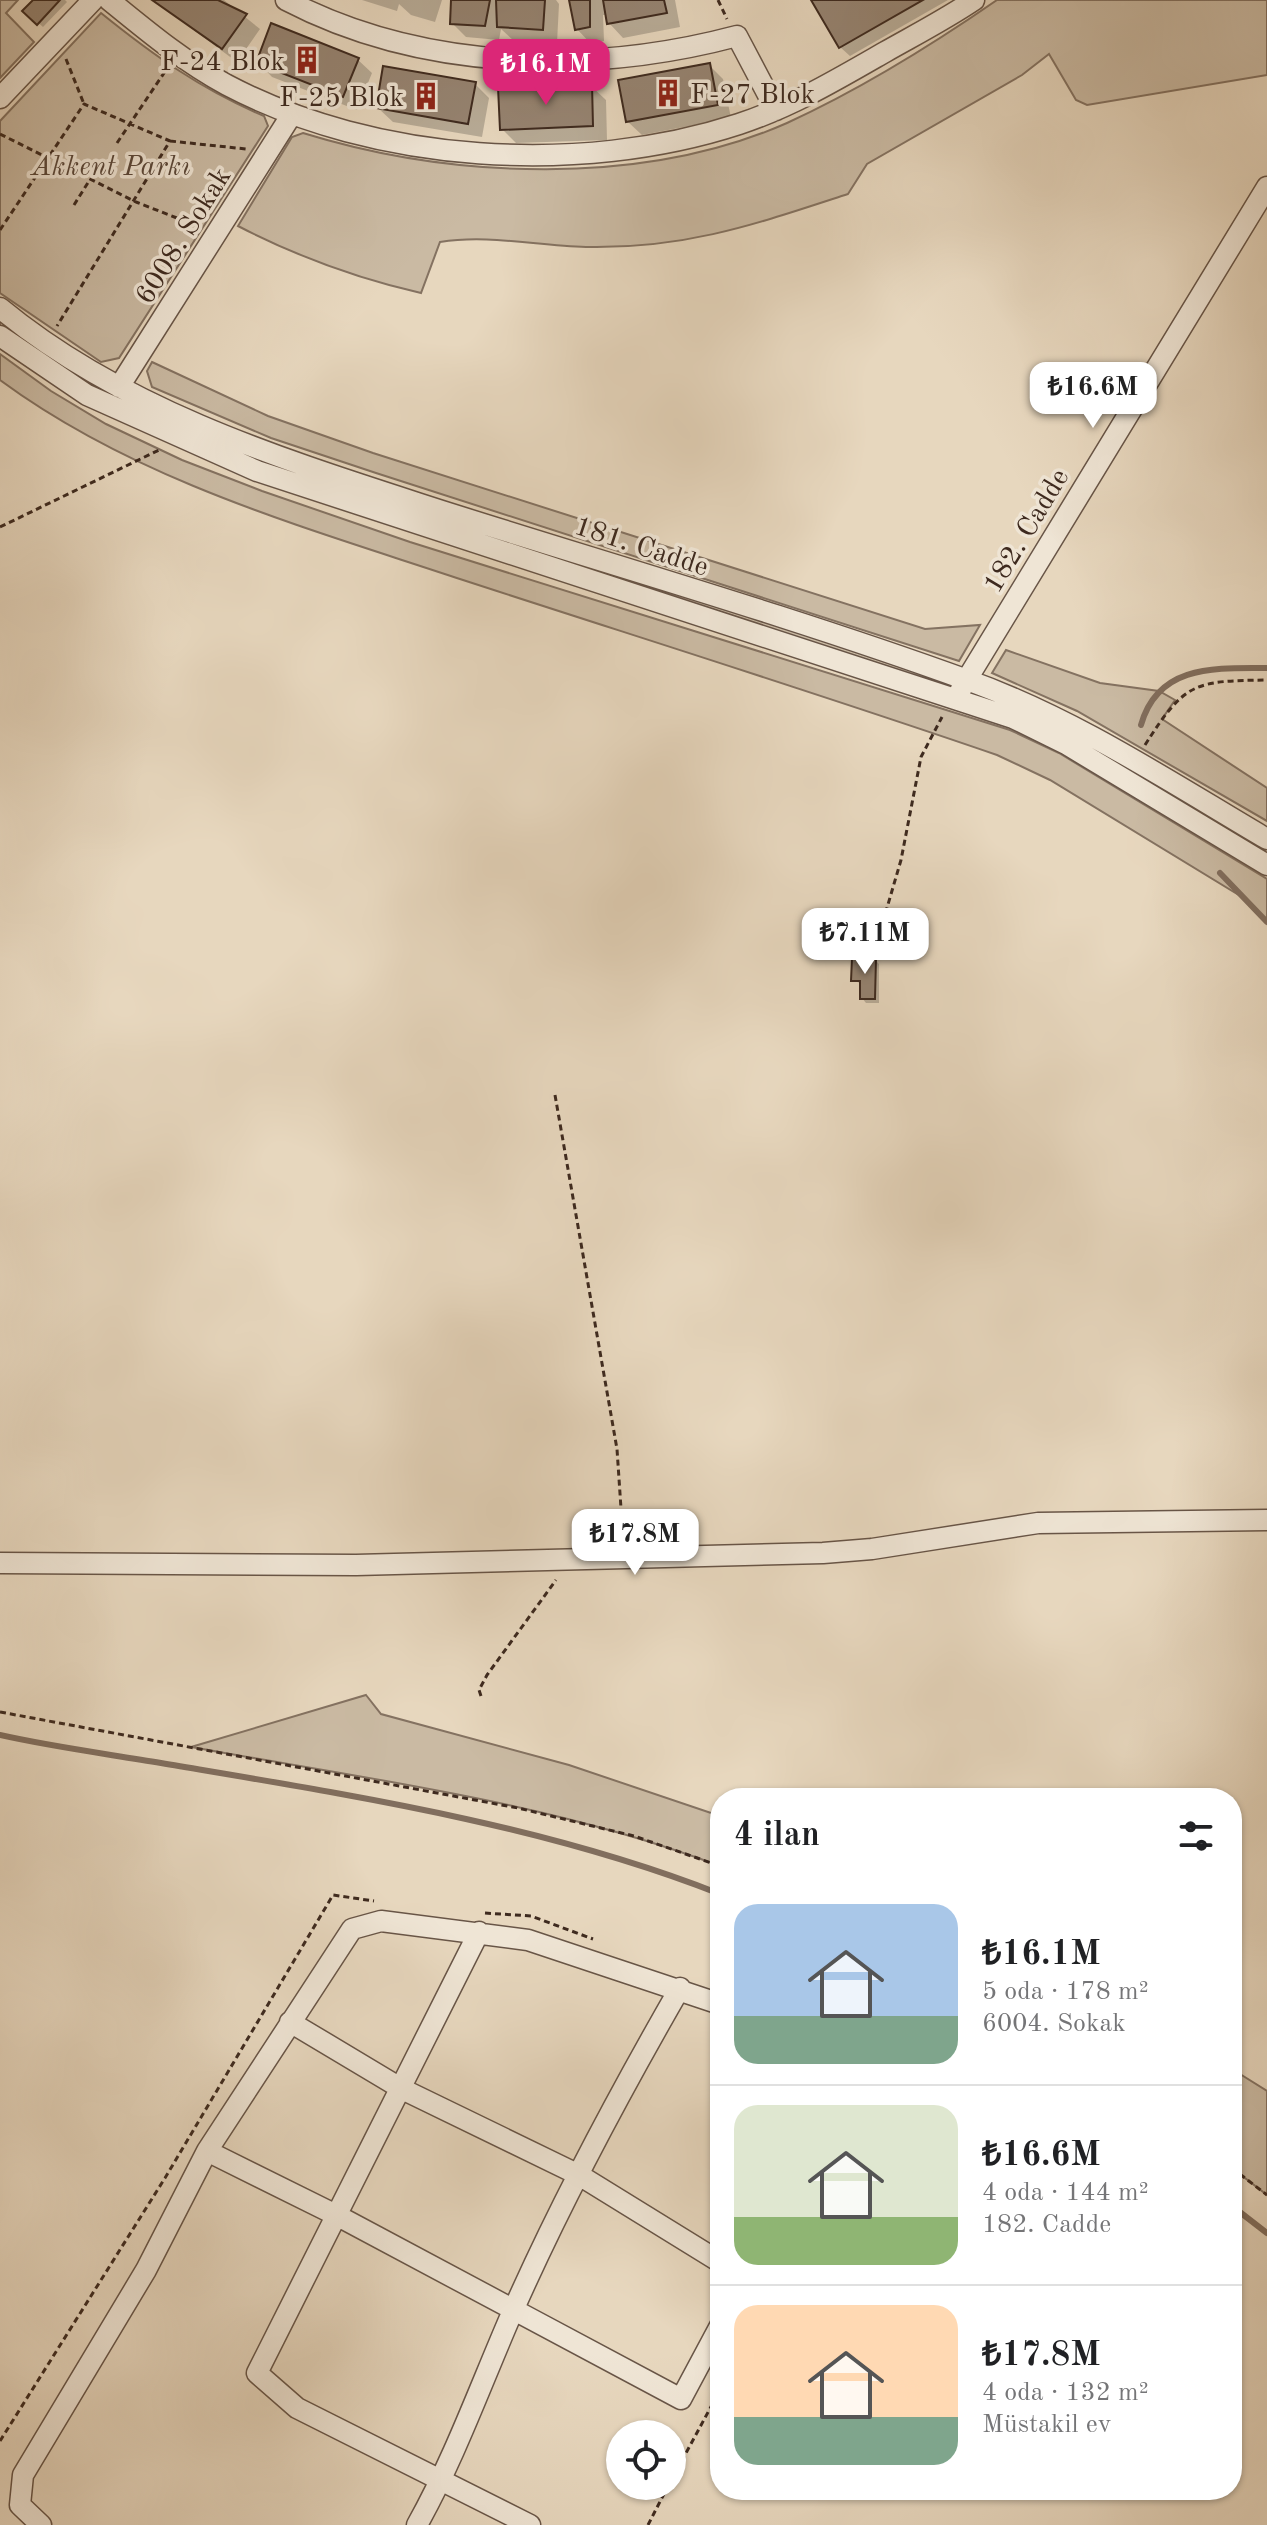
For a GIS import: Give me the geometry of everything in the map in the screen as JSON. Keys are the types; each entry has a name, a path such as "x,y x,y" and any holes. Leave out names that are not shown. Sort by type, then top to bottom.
{"street":[{"path":"0,98 93,0"},
{"path":"109,0 191,63 225,84 292,114 398,143 479,153 627,148 738,125 832,83 974,0"},
{"path":"286,0 367,33 488,58 553,61 644,54 737,36 776,110"},
{"name":"6008. Sokak","path":"119,387 292,114"},
{"name":"182. Cadde","path":"962,688 1267,187"},
{"name":"181. Cadde","path":"0,308 56,350 119,387 252,445 1075,727 1267,839"},
{"name":"181. Cadde","path":"0,336 87,395 257,471 962,688 1066,744 1267,865"},
{"path":"0,1563 356,1565 872,1549 1070,1520 1267,1520"},
{"path":"41,2525 20,2505 23,2475 146,2270 207,2151 352,1929 381,1921 528,1940 710,2000"},
{"path":"479,1932 257,2373 297,2408 530,2525"},
{"path":"417,2525 441,2482 513,2312 609,2113 680,1988"},
{"path":"290,2022 402,2089 579,2175 710,2256"},
{"path":"207,2151 338,2216 681,2399 710,2345"}],"path":[{"path":"63,54 84,104 170,141 253,149"},
{"path":"117,143 168,66"},
{"path":"0,230 84,104"},
{"path":"0,134 134,201 203,228"},
{"path":"53,332 170,141"},
{"path":"74,205 89,180"},
{"path":"0,527 180,439"},
{"path":"1135,762 1168,709 1185,692 1211,683 1267,680"},
{"path":"877,942 901,860 921,757 936,725 962,688"},
{"path":"555,1095 617,1449 624,1556"},
{"path":"481,1696 479,1690 487,1675 572,1558"},
{"path":"0,1712 518,1808 634,1836 710,1863"},
{"path":"0,2441 165,2178 333,1895 379,1902"},
{"path":"470,1912 531,1916 605,1944"},
{"path":"1242,2176 1267,2195"},
{"path":"686,2453 710,2409"},
{"path":"648,2525 661,2500"}],"green space":[{"path":"0,0 18,0 6,13 34,42 0,78"},
{"path":"997,0 1267,0 1267,75 1087,105 1076,100 1049,54 1022,75 867,164 848,194 751,224 656,244 586,247 495,240 440,242 421,293 327,266 238,226 292,137 303,133 421,160 483,167 546,169 609,166 671,158 731,144 814,110 895,66"},
{"name":"Akkent Parkı","path":"101,13 179,70 220,95 264,116 268,126 119,358 101,362 0,293 0,121"},
{"path":"0,317 95,384 949,681 946,687 291,475 91,391 0,326"},
{"path":"0,354 51,391 106,424 182,460 262,491 410,542 1010,730 1059,753 1267,879 1267,922 1242,897 1050,780 997,755 343,541 165,474 53,415 0,380"},
{"path":"152,362 268,416 373,453 925,629 980,625 959,661 271,438 152,387 147,371"},
{"path":"1006,650 1100,683 1159,691 1175,700 1162,719 1267,788 1267,821 1077,711 992,673"},
{"path":"366,1695 381,1714 569,1765 710,1813 710,1863 591,1825 458,1794 191,1747"},
{"path":"1242,2075 1267,2091 1267,2195 1242,2176"}],"building":[{"path":"33,0 60,0 37,25 22,11"},
{"path":"152,0 218,0 247,14 222,49"},
{"path":"451,0 490,0 485,26 450,24"},
{"path":"496,0 545,0 543,30 497,27"},
{"path":"569,0 590,0 590,27 575,30"},
{"path":"603,0 664,0 667,13 607,24"},
{"path":"811,0 923,0 839,48"},
{"name":"F-24 Blok","path":"271,23 359,58 343,97 256,63"},
{"name":"F-27 Blok","path":"710,63 718,105 626,122 618,80"},
{"name":"F-25 Blok","path":"383,66 476,82 468,124 376,108"},
{"path":"592,84 593,126 500,130 498,87"},
{"path":"852,958 876,958 875,999 860,999 860,981 851,981"}],"waterway":[{"path":"1141,725 1149,705 1161,690 1175,680 1209,670 1267,668"},
{"path":"1220,873 1267,922"},
{"path":"0,1735 444,1814 584,1848 710,1890"},
{"path":"1242,2214 1267,2233"}],"place":[{"name":"F-24 Blok","path":"307,60"},
{"name":"F-27 Blok","path":"668,93"},
{"name":"F-25 Blok","path":"426,96"}]}
